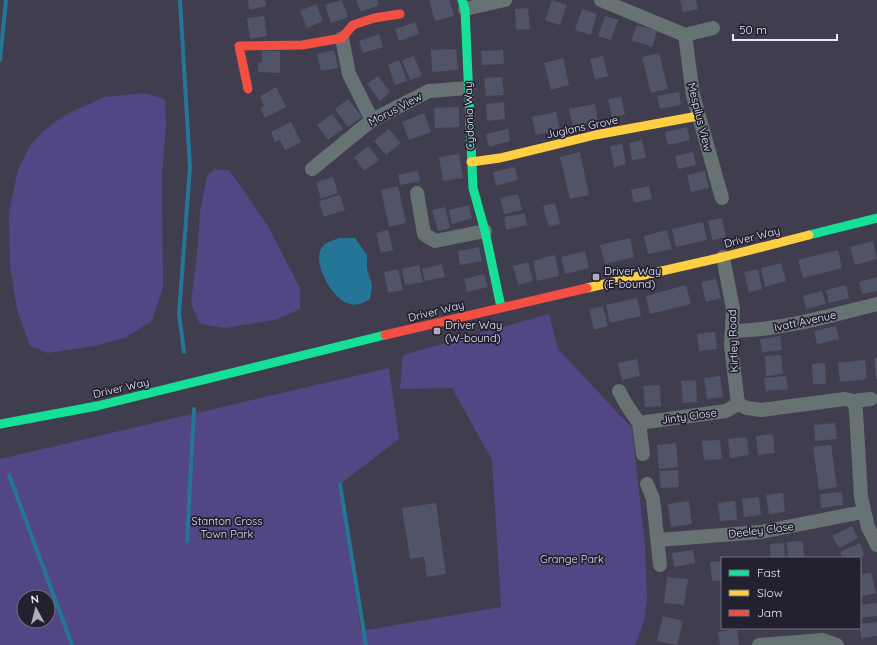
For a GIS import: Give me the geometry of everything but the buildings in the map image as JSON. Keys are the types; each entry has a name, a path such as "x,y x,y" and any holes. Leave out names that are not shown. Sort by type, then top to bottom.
{"main road":[{"name":"Cydonia Way","path":"464,4 473,188 485,231 501,307"},
{"path":"248,89 239,46 302,45 342,38 353,25 374,18 400,14"},
{"name":"Juglans Grove","path":"471,162 500,158 595,135 698,116"},
{"name":"Driver Way","path":"0,424 97,406 501,307 723,257 877,218"}],"street":[{"path":"464,4 505,0"},
{"path":"601,0 685,35 713,28"},
{"name":"Mespilus View","path":"685,35 693,95 722,198"},
{"path":"342,38 349,74 372,120"},
{"name":"Morus View","path":"312,169 372,120 429,91 468,88"},
{"path":"417,193 424,234 435,241 485,231"},
{"name":"Kirtley Road","path":"723,257 733,309 731,346 738,404"},
{"name":"Ivatt Avenue","path":"732,331 756,331 793,325 877,304"},
{"path":"619,391 639,423 643,454"},
{"path":"738,404 747,408 761,410 845,399 854,401 871,399"},
{"path":"854,401 863,512 877,544"},
{"name":"Jinty Close","path":"639,423 726,411 738,404"},
{"path":"647,484 653,499 660,565"},
{"name":"Deeley Close","path":"658,540 761,532 863,512"},
{"path":"758,645 823,640 837,645"}],"green space":[{"path":"144,93 165,99 166,125 162,175 163,287 152,321 125,338 95,346 47,353 30,346 17,310 10,266 9,212 18,170 30,146 42,132 65,115 104,97"},
{"path":"214,169 229,170 268,226 300,288 300,309 275,320 226,328 200,324 191,303 200,212 207,176"},
{"name":"Stanton Cross Town Park","path":"549,314 558,349 632,428 645,546 647,601 644,621 635,645 0,645 0,459 389,368 399,439 340,484 361,631 501,607 492,460 452,388 400,389 403,355"}],"water":[{"path":"339,238 355,238 367,255 367,269 372,285 370,299 356,305 341,300 335,294 324,278 321,269 319,260 320,252 323,246 328,242"}],"waterway":[{"path":"0,60 6,0"},
{"path":"180,0 190,167 179,314 184,352"},
{"path":"187,541 194,409"},
{"path":"9,475 72,645"},
{"path":"340,484 366,645"}],"traffic: fast":[{"path":"462,0 465,9 473,188 485,231 501,307"},
{"path":"809,235 877,218"},
{"path":"0,424 97,406 385,335"}],"traffic: slow":[{"path":"471,162 500,158 595,135 698,116"},
{"path":"587,288 723,257 809,235"}],"traffic: jam":[{"path":"248,89 239,46 302,45 342,38 353,25 374,18 400,14"},
{"path":"385,335 587,288"}],"place":[{"name":"Driver Way (E-bound)","path":"596,277"},
{"name":"Driver Way (W-bound)","path":"437,331"}],"park label":[{"name":"Grange Park","path":"572,559"}]}
